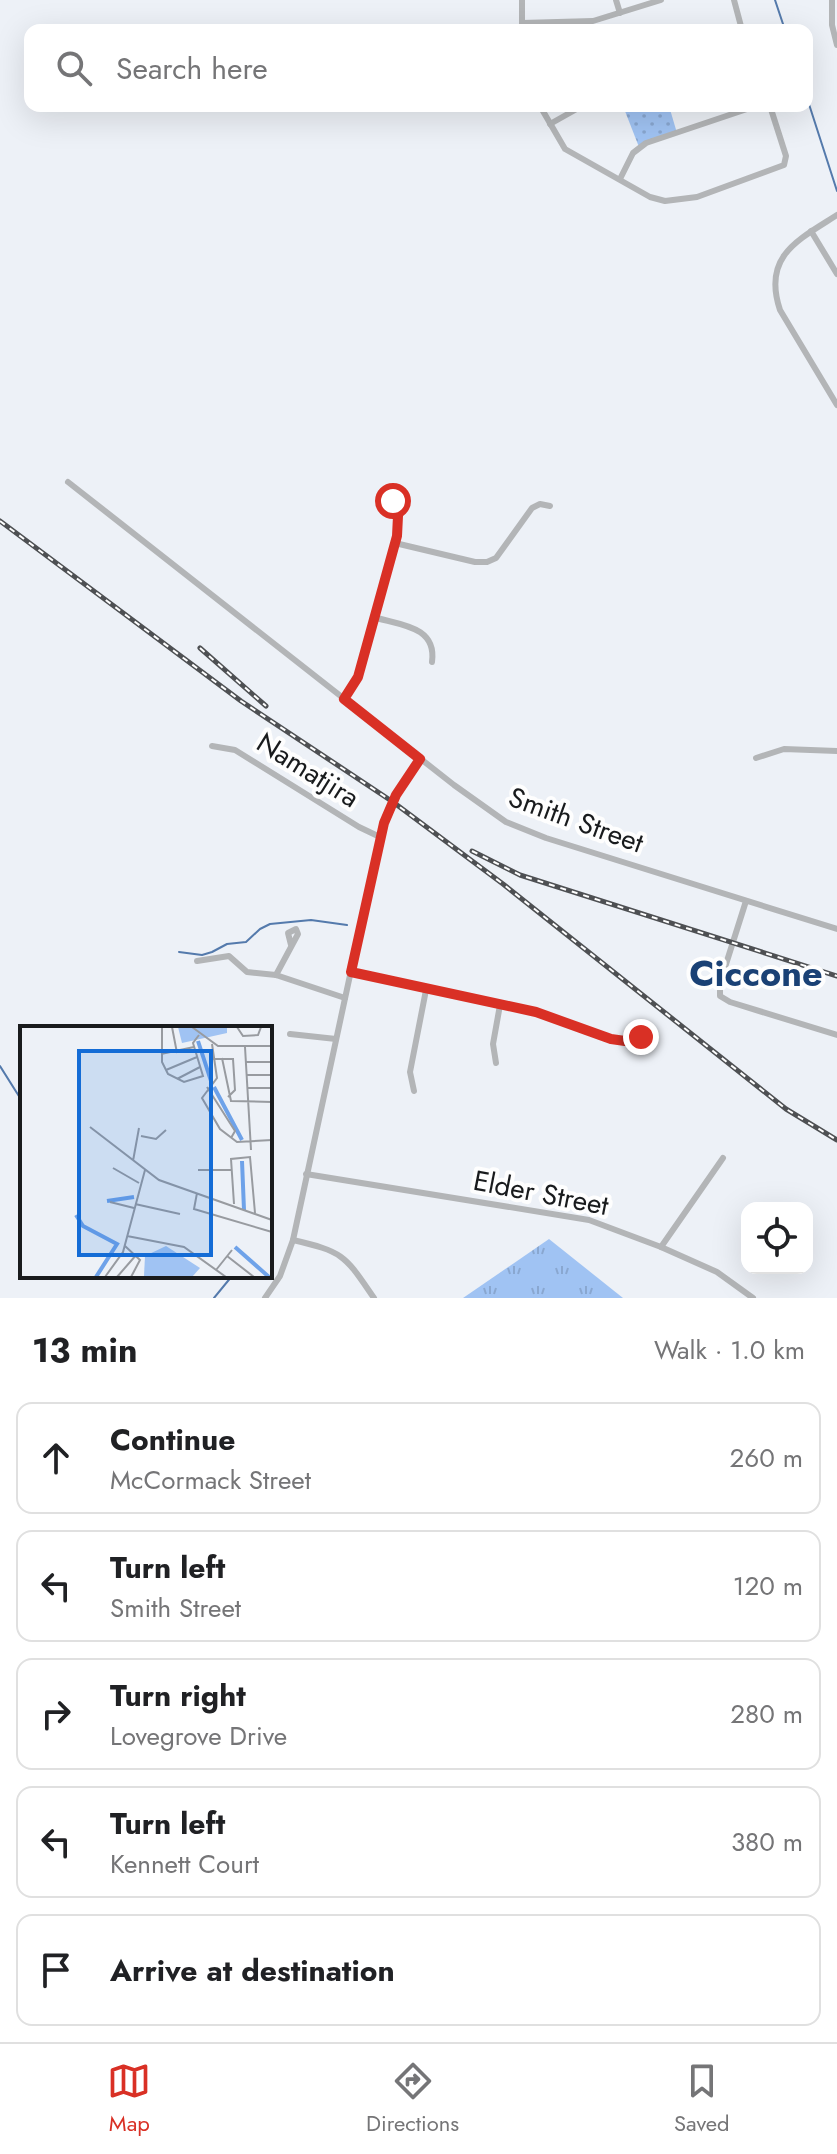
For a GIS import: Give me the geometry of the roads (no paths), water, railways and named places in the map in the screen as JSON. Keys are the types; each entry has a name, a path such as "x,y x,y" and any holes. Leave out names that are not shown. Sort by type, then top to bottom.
{"street":[{"path":"522,0 522,24"},
{"path":"616,0 620,13"},
{"path":"550,24 593,21 661,0"},
{"path":"734,0 740,24"},
{"path":"832,0 832,25 837,45"},
{"path":"543,112 565,149 650,197 665,201 681,201 778,168 787,161 772,112"},
{"path":"550,124 571,112"},
{"path":"620,179 633,153 646,143 738,112"},
{"path":"837,215 787,249 776,278 780,310 837,405"},
{"path":"811,231 837,274"},
{"name":"Smith Street","path":"68,482 486,810 517,827 837,929"},
{"path":"344,699 358,677 395,543 397,512 393,501 382,492"},
{"path":"395,543 475,562 487,562 496,558 532,508 540,504 550,506"},
{"path":"373,617 424,633 432,643 432,662"},
{"name":"Namatjira","path":"212,746 235,750 380,837"},
{"path":"756,758 784,749 837,751"},
{"path":"265,1298 280,1276 293,1240 380,837 396,795 420,759"},
{"path":"746,901 720,983 720,996 730,1002 837,1035"},
{"path":"276,975 291,945"},
{"path":"197,961 229,956 247,972 276,975 345,998"},
{"path":"351,972 536,1012 611,1039 625,1041 641,1037"},
{"path":"414,1091 410,1072 426,990"},
{"path":"496,1063 493,1044 500,1005"},
{"path":"290,1034 336,1039"},
{"path":"661,1247 723,1158"},
{"name":"Elder Street","path":"306,1174 589,1220 717,1272 753,1298"},
{"path":"293,1240 340,1254 351,1263 374,1298"},
{"path":"361,1298 369,1291"}],"waterway":[{"path":"775,0 783,24"},
{"path":"812,112 837,191"},
{"path":"179,952 202,955 227,944 246,942 270,924 311,920 347,925"},
{"path":"0,1066 20,1098"},
{"path":"214,1298 230,1278"}],"railway":[{"path":"0,521 241,701 393,802 503,884 786,1109 837,1140"},
{"path":"200,648 266,706"},
{"path":"472,851 520,875 837,976"}],"district":[{"name":"Ciccone","path":"756,973"}]}
